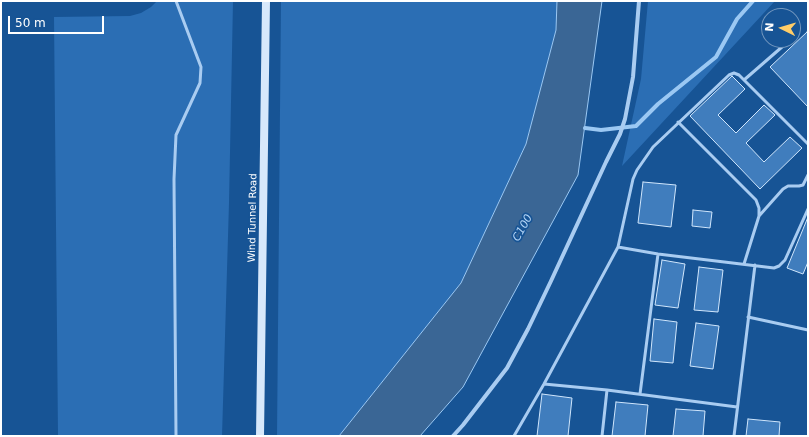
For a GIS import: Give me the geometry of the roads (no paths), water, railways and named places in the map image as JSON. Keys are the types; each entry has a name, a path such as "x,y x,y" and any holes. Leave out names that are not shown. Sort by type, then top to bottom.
{"street":[{"name":"Wind Tunnel Road","path":"260,436 266,1"},
{"path":"453,436 507,368 548,288 620,134 624,121 632,77 639,1"}],"lane":[{"path":"176,1 201,67 200,83 176,135 174,179 176,436"},
{"path":"744,80 781,48"},
{"path":"514,436 544,384 618,247 633,179 637,170 653,147 678,122 729,74 740,75 808,144"},
{"path":"678,122 756,200 759,208 759,216 744,264"},
{"path":"759,216 782,189 788,186 803,185 808,175"},
{"path":"618,247 658,254 774,268 779,266 785,260 808,209"},
{"path":"640,394 658,254"},
{"path":"734,436 755,265"},
{"path":"748,317 808,330"},
{"path":"544,384 608,390 737,407"},
{"path":"602,436 608,390"}],"water":[{"name":"C100","path":"557,1 602,1 578,175 463,387 420,436 339,436 461,283 526,144 556,30"}],"waterway":[{"path":"585,128 601,130 636,126 658,104 716,57 737,19 753,1"}]}
